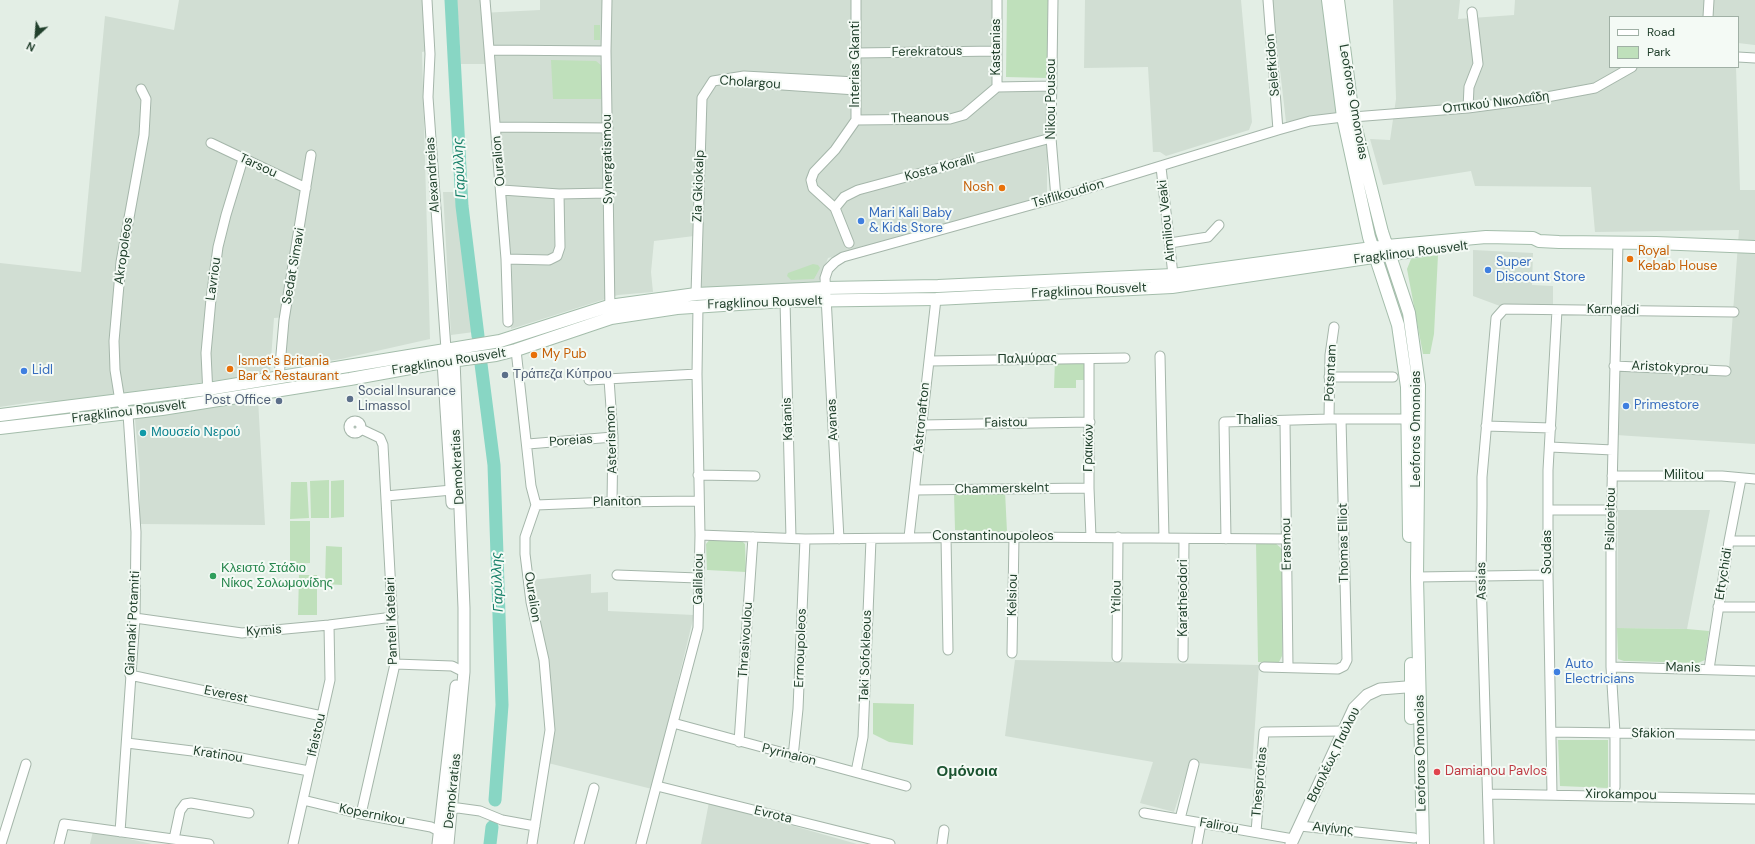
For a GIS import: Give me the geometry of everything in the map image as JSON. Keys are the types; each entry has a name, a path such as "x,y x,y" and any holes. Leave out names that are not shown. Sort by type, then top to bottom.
{"main road":[{"name":"Leoforos Omonoias","path":"1328,0 1348,117 1374,252 1398,325 1407,387 1415,686 1417,842"},
{"name":"Leoforos Omonoias","path":"1338,0 1348,117 1388,250 1397,272 1409,312 1419,385 1415,686"},
{"name":"Fragklinou Rousvelt","path":"0,415 208,389 382,361 500,341 610,312 697,300 825,288 946,286 1173,275 1388,250 1488,243 1534,244 1539,241 1618,242 1755,247"},
{"name":"Fragklinou Rousvelt","path":"697,300 827,301 936,299 1172,287 1374,252"},
{"name":"Fragklinou Rousvelt","path":"0,428 128,414 208,402 516,350 610,312"}],"street":[{"name":"Alexandreias","path":"427,0 430,54 428,97 446,349"},
{"name":"Ouralion","path":"485,0 502,190 508,322"},
{"name":"Synergatismou","path":"607,0 606,51 610,312"},
{"name":"Interias Gkanti","path":"849,243 835,208 813,188 811,180 814,172 835,150 856,120 856,0"},
{"name":"Kastanias","path":"997,0 997,86 1052,86"},
{"name":"Nikou Pousou","path":"1053,0 1051,138 1056,198"},
{"name":"Selefkidon","path":"1268,0 1278,130"},
{"path":"1708,16 1709,0"},
{"path":"1468,108 1470,87 1478,64 1472,12"},
{"path":"489,50 606,51"},
{"name":"Ferekratous","path":"857,53 997,51"},
{"path":"1739,57 1755,58"},
{"name":"Οπτικού Νικολαΐδη","path":"1348,117 1468,108 1595,88 1630,68"},
{"name":"Cholargou","path":"713,81 744,76 856,86"},
{"name":"Zia Gkiokalp","path":"697,300 702,98 713,81"},
{"name":"Theanous","path":"856,120 950,119 964,115 997,86"},
{"name":"Akropoleos","path":"128,414 120,401 115,370 114,341 117,302 129,210 144,135 146,99 141,89"},
{"name":"Tsiflikoudion","path":"827,301 825,278 828,269 843,257 1056,198 1310,121 1348,117"},
{"path":"496,127 608,128"},
{"name":"Kosta Koralli","path":"835,208 844,197 858,190 1051,138"},
{"name":"Tarsou","path":"211,143 306,188"},
{"name":"Sedat Simavi","path":"279,377 284,320 311,155"},
{"name":"Lavriou","path":"208,402 206,353 216,262 226,215 243,159"},
{"name":"Aimiliou Veaki","path":"1161,167 1173,275"},
{"path":"502,190 559,194 608,193"},
{"path":"506,259 549,260 557,256 560,247 559,194"},
{"path":"1170,243 1208,237 1219,225"},
{"name":"Psiloreitou","path":"1613,795 1615,787 1611,667 1612,476 1618,242"},
{"name":"Astronafton","path":"909,537 936,299"},
{"name":"Galilaiou","path":"642,844 698,628 700,535 698,502 697,300"},
{"name":"Katanis","path":"785,301 791,538"},
{"name":"Avanas","path":"827,301 839,539"},
{"name":"Karneadi","path":"1496,318 1504,309 1617,309 1734,312"},
{"name":"Soudas","path":"1552,794 1548,510 1557,310"},
{"name":"Assias","path":"1489,844 1481,576 1482,478 1496,318"},
{"name":"Potsntam","path":"1329,419 1329,378 1334,327"},
{"path":"446,349 448,361"},
{"path":"516,350 528,444 531,486 536,505"},
{"path":"1160,356 1164,538"},
{"name":"Παλμύρας","path":"929,361 1034,358 1125,358"},
{"name":"Γραικών","path":"1089,359 1089,488 1091,537"},
{"name":"Demokratias","path":"448,361 455,488 461,669 452,809 448,844"},
{"name":"Aristokyprou","path":"1614,366 1726,371"},
{"path":"589,380 697,374"},
{"path":"1329,378 1393,376"},
{"name":"Asterismon","path":"609,379 613,437 612,502"},
{"name":"Giannaki Potamiti","path":"120,832 135,618 136,532 128,414"},
{"name":"Thalias","path":"1226,539 1224,422 1329,419 1408,419"},
{"name":"Thomas Elliot","path":"1288,667 1338,669 1344,666 1347,660 1342,419"},
{"name":"Erasmou","path":"1285,421 1288,667"},
{"name":"Faistou","path":"922,425 1090,422"},
{"path":"1486,426 1551,428"},
{"name":"Panteli Katelari","path":"361,429 382,441 395,664 361,814"},
{"name":"Poreias","path":"528,444 613,437"},
{"path":"1550,447 1613,450"},
{"path":"698,475 755,476"},
{"name":"Militou","path":"1612,476 1722,476 1741,479 1755,479"},
{"name":"Eftychidi","path":"1709,669 1729,541 1741,479"},
{"path":"386,496 455,488"},
{"name":"Chammerskelnt","path":"915,490 1089,488"},
{"name":"Planiton","path":"536,505 612,502 698,502"},
{"name":"Ouralion","path":"532,844 550,730 544,660 531,602 525,554 525,537 536,505"},
{"path":"1548,510 1612,510"},
{"name":"Constantinoupoleos","path":"700,535 805,539 871,539 909,537 1118,537 1287,539"},
{"name":"Thrasivoulou","path":"739,742 753,537"},
{"path":"946,537 948,650"},
{"name":"Kelsiou","path":"1012,653 1014,537"},
{"name":"Ytilou","path":"1117,657 1118,537"},
{"name":"Karatheodori","path":"1184,538 1184,657"},
{"name":"Ermoupoleos","path":"793,757 798,709 805,539"},
{"name":"Taki Sofokleous","path":"856,772 863,737 871,539"},
{"path":"1729,541 1755,541"},
{"path":"617,575 698,578"},
{"path":"1417,577 1548,575"},
{"path":"1718,607 1755,607"},
{"name":"Kymis","path":"135,618 242,633 329,625 393,617"},
{"name":"Ifaistou","path":"293,844 332,673 329,625"},
{"path":"395,664 461,669"},
{"path":"1264,667 1288,667"},
{"name":"Manis","path":"1611,667 1755,671"},
{"name":"Demokratias","path":"438,844 435,829 461,669"},
{"name":"Everest","path":"130,675 322,716"},
{"name":"Βασιλέως Παύλου","path":"1292,842 1354,708 1367,695 1380,689 1415,686"},
{"name":"Pyrinaion","path":"673,723 793,757 906,786"},
{"name":"Thesprotias","path":"1256,832 1264,732 1343,731"},
{"name":"Sfakion","path":"1551,732 1755,735"},
{"name":"Kratinou","path":"127,743 226,755 309,771"},
{"path":"1,844 26,764"},
{"path":"1180,819 1194,764"},
{"name":"Evrota","path":"657,786 890,844"},
{"path":"579,844 594,788"},
{"name":"Xirokampou","path":"1488,794 1613,795 1755,799"},
{"name":"Kopernikou","path":"304,800 361,814 435,829"},
{"path":"174,839 180,811 185,804 191,802 249,813"},
{"path":"452,809 458,808 480,812 502,820 535,826"},
{"name":"Falirou","path":"1144,813 1256,832 1292,842"},
{"path":"1197,844 1201,823"},
{"path":"59,844 64,824 209,844"},
{"name":"Αιγίνης","path":"1300,826 1417,842"},
{"path":"942,844 944,830"}],"shaded area":[{"path":"179,0 430,0 432,50 422,52 430,339 341,359 284,368 288,317 274,318 270,373 60,402 39,401 0,407 0,263 81,272 105,16 174,30"},
{"path":"457,0 480,0 481,13 540,10 540,0 1000,0 999,90 1047,90 1047,196 828,258 818,284 701,290 702,235 654,241 651,272 653,292 618,295 511,329 512,266 493,64 461,64"},
{"path":"1085,0 1241,0 1252,122 1249,130 1166,156 1160,152 1153,152 1148,67 1084,68"},
{"path":"1272,0 1325,0 1339,113 1286,122"},
{"path":"1393,0 1460,0 1458,19 1514,15 1515,0 1755,0 1755,45 1739,43 1739,16 1609,16 1609,68 1736,68 1740,190 1755,190 1755,444 1616,435 1620,363 1729,367 1739,230 1595,232 1591,187 1475,186 1471,171 1383,185 1370,139 1390,140 1396,99"},
{"path":"443,192 459,192 474,332 451,335"},
{"path":"1473,250 1533,253 1532,285 1553,286 1553,305 1500,306 1473,296"},
{"path":"258,399 265,525 140,524 140,475 135,419"},
{"path":"1618,510 1710,510 1687,629 1617,628"},
{"path":"591,574 591,593 608,592 608,611 694,615 652,789 548,763 554,728 531,580"},
{"path":"1015,660 1259,665 1252,769 1190,762 1174,812 1140,803 1153,762 1005,736"},
{"path":"709,802 857,844 701,844"},
{"path":"93,831 152,844 90,844"}],"green space":[{"path":"1007,0 1048,0 1047,78 1006,77"},
{"path":"594,25 600,25 600,40 594,40"},
{"path":"551,60 596,61 602,66 601,99 553,99"},
{"path":"1438,255 1434,334 1430,354 1423,354 1407,269 1411,259"},
{"path":"813,264 818,265 820,268 814,279 791,280 787,276 788,273"},
{"path":"1055,360 1081,361 1085,364 1087,380 1076,380 1076,388 1054,388"},
{"path":"329,480 329,518 311,518 310,481"},
{"path":"344,480 344,517 331,518 331,481"},
{"path":"291,482 307,482 309,518 290,519"},
{"path":"1005,491 1007,532 955,530 954,492"},
{"path":"290,521 310,521 310,563 290,564"},
{"path":"711,538 740,539 745,544 746,572 707,570 706,544"},
{"path":"1256,542 1274,542 1282,549 1282,656 1279,662 1258,662"},
{"path":"326,546 342,547 342,585 325,584"},
{"path":"299,575 317,575 317,615 298,615"},
{"path":"1617,628 1687,629 1709,631 1705,660 1698,663 1624,661 1618,659"},
{"path":"873,703 914,704 913,745 889,742 873,734"},
{"path":"1558,740 1608,740 1608,788 1560,786"}],"waterway":[{"name":"Γαρύλλης","path":"451,0 462,206 478,336"},
{"name":"Γαρύλλης","path":"481,364 494,465 502,705 495,800"},
{"name":"Γαρύλλης","path":"490,844 492,827"}],"place":[{"name":"Nosh","path":"1002,188"},
{"name":"Mari Kali Baby & Kids Store","path":"861,221"},
{"name":"Royal Kebab House","path":"1630,259"},
{"name":"Super Discount Store","path":"1488,270"},
{"name":"My Pub","path":"534,355"},
{"name":"Ismet's Britania Bar & Restaurant","path":"230,369"},
{"name":"Lidl","path":"24,371"},
{"name":"Τράπεζα Κύπρου","path":"505,375"},
{"name":"Social Insurance Limassol","path":"350,399"},
{"name":"Post Office","path":"279,401"},
{"name":"Primestore","path":"1626,406"},
{"name":"Μουσείο Νερού","path":"143,433"},
{"name":"Κλειστό Στάδιο Νίκος Σολωμονίδης","path":"213,576"},
{"name":"Auto Electricians","path":"1557,672"},
{"name":"Damianou Pavlos","path":"1437,772"}],"district":[{"name":"Ομόνοια","path":"967,772"}]}
